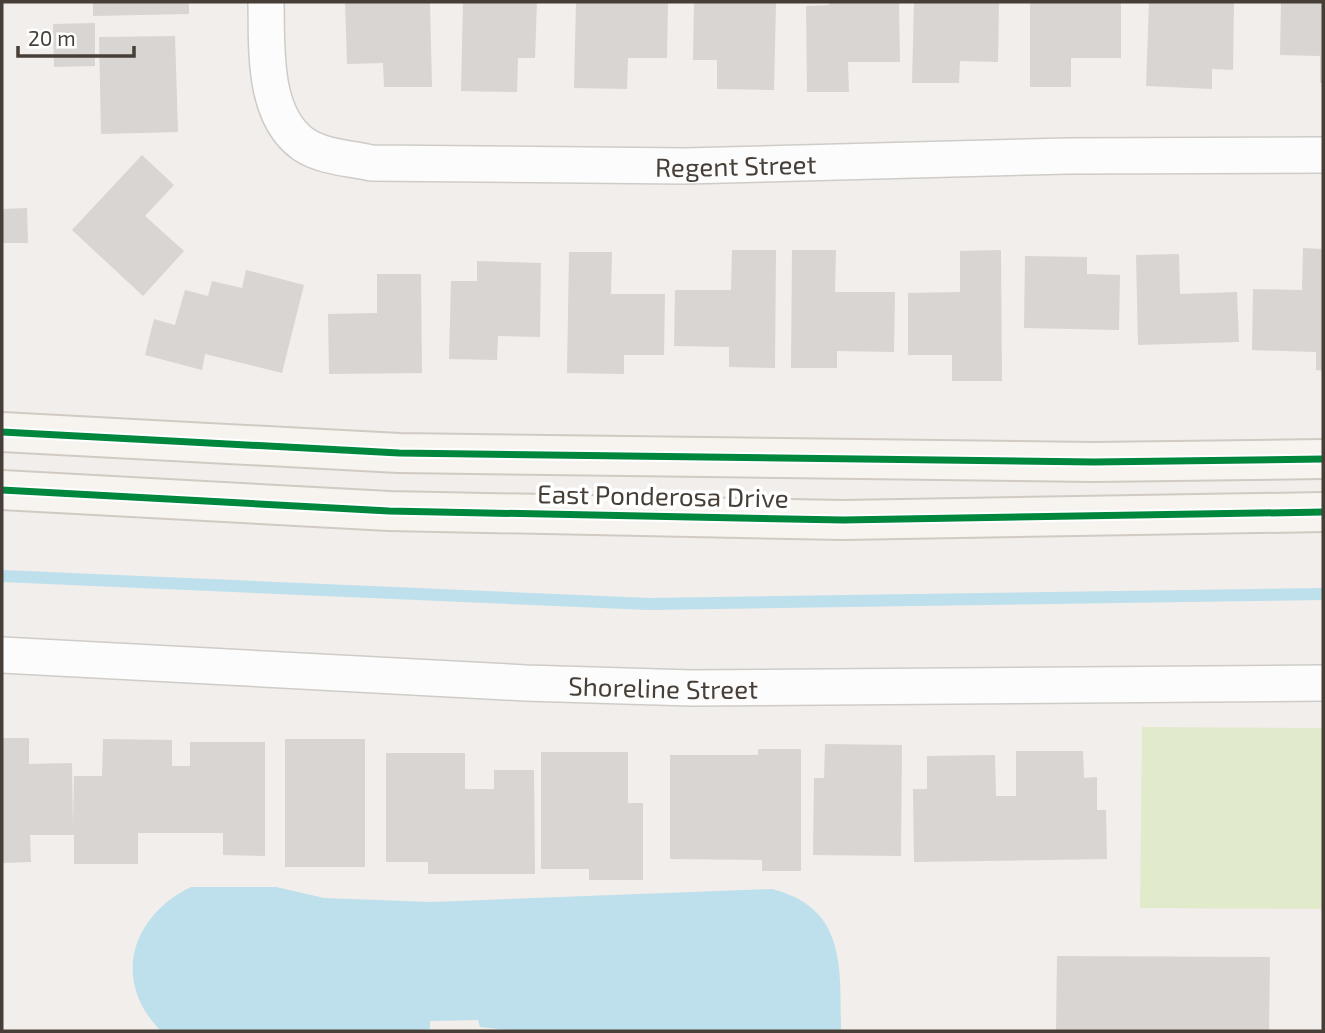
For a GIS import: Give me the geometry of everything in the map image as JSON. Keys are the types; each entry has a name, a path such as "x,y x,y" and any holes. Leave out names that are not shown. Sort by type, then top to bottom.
{"main road":[{"name":"East Ponderosa Drive","path":"2,432 399,453 1094,462 1323,459"},
{"name":"East Ponderosa Drive","path":"2,491 389,511 843,520 1323,512"}],"street":[{"name":"Regent Street","path":"266,2 268,55 281,120 304,145 323,153 371,163 685,166 1068,156 1323,155"},
{"name":"Shoreline Street","path":"2,655 526,683 691,688 1323,683"}],"green space":[{"path":"1142,727 1323,728 1323,909 1140,908"}],"water":[{"path":"191,887 276,887 324,898 431,902 772,889 796,898 814,910 827,926 839,963 841,1031 517,1031 480,1027 478,1020 430,1021 430,1029 405,1031 161,1031 145,1012 136,991 133,971 135,951 142,932 154,915 170,899"}],"building":[{"path":"93,2 189,2 189,14 93,16"},
{"path":"345,2 430,2 432,87 384,87 383,63 347,64"},
{"path":"463,2 537,2 535,58 518,58 517,92 461,91"},
{"path":"576,2 668,2 667,58 628,58 627,89 574,88"},
{"path":"694,2 776,2 774,90 717,89 717,60 693,60"},
{"path":"829,2 899,2 900,62 848,62 849,92 807,92 806,6 829,5"},
{"path":"914,2 999,2 998,62 960,61 959,83 912,83"},
{"path":"1030,2 1121,2 1121,58 1071,58 1071,87 1030,87"},
{"path":"1149,2 1234,2 1233,70 1212,69 1212,89 1146,86"},
{"path":"1281,2 1323,2 1323,83 1320,83 1320,56 1280,55"},
{"path":"95,23 95,66 54,67 53,24"},
{"path":"175,36 178,132 101,134 99,37"},
{"path":"142,155 174,185 145,216 184,251 143,296 72,230"},
{"path":"27,208 28,243 2,243 2,209"},
{"path":"1303,248 1323,249 1323,371 1316,370 1316,352 1252,350 1253,289 1302,290"},
{"path":"732,250 776,250 775,368 729,367 729,347 674,346 675,290 731,290"},
{"path":"792,250 836,250 835,292 895,292 894,352 837,351 837,368 791,368"},
{"path":"1001,250 1002,381 952,381 952,355 908,355 908,293 960,292 960,251"},
{"path":"569,252 612,252 611,294 665,294 664,355 624,355 624,374 567,373"},
{"path":"1179,254 1180,294 1237,292 1239,342 1138,345 1136,255"},
{"path":"1025,256 1087,257 1087,274 1120,275 1119,330 1024,328"},
{"path":"477,261 541,263 540,337 498,336 497,360 449,359 451,281 477,281"},
{"path":"246,270 304,285 282,373 205,354 202,370 145,355 154,319 175,325 185,290 208,296 212,281 242,288"},
{"path":"377,274 421,274 422,373 329,374 328,314 377,313"},
{"path":"2,738 29,738 29,764 72,763 73,826 74,776 102,776 103,739 172,740 172,766 190,766 190,742 265,742 265,856 223,855 223,833 138,833 138,864 74,864 74,835 30,835 31,862 2,863"},
{"path":"285,739 365,739 365,867 285,867"},
{"path":"825,744 902,745 901,856 813,855 814,778 824,778"},
{"path":"758,749 801,749 801,871 762,871 762,860 670,859 670,755 758,755"},
{"path":"1016,751 1083,751 1084,778 1097,777 1097,810 1106,810 1107,859 914,862 913,789 927,789 927,756 995,755 996,796 1016,796"},
{"path":"541,752 628,752 628,803 643,803 643,880 589,880 589,869 541,869"},
{"path":"386,753 465,753 465,789 494,789 494,770 534,770 535,874 428,874 428,862 386,862"},
{"path":"1057,956 1270,957 1269,1031 1056,1031"}],"waterway":[{"path":"2,576 649,604 1323,594"}],"cycle path":[{"path":"2,432 399,453 1094,462 1323,459"},
{"path":"2,490 389,511 843,520 1323,512"}]}
